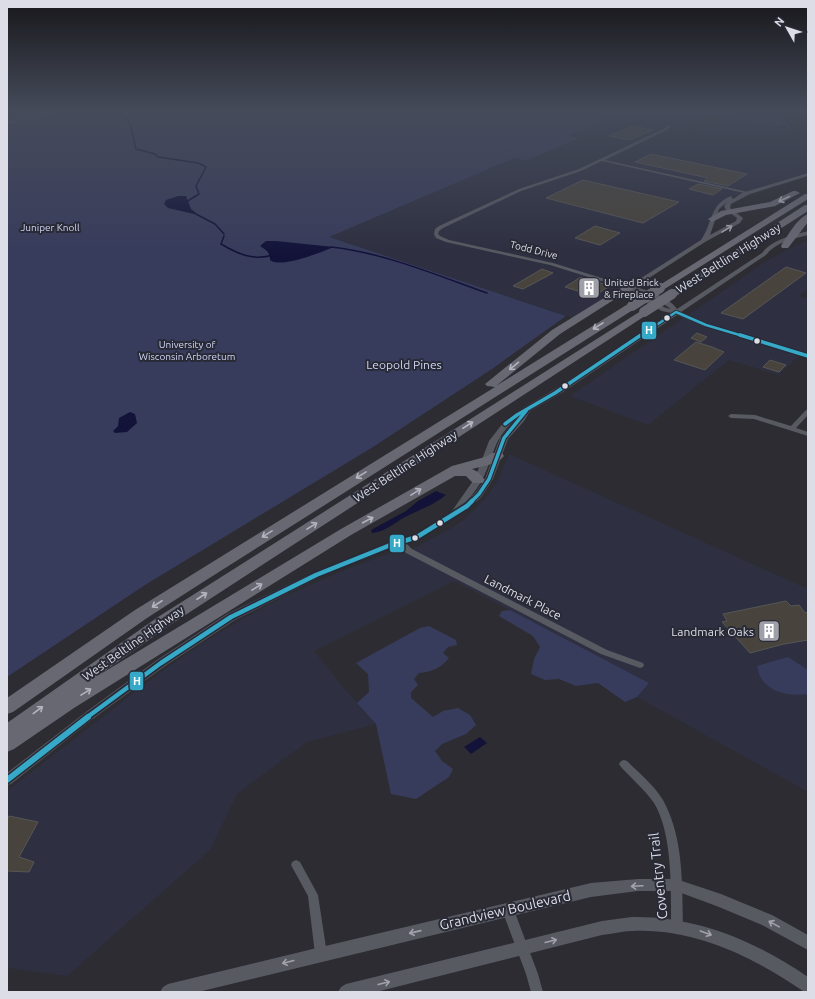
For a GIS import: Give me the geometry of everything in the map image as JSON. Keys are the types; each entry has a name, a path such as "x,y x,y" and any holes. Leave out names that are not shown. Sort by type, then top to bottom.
{"highway":[{"path":"712,219 720,215 758,208 805,192"},
{"name":"West Beltline Highway","path":"7,733 170,617 638,309 660,288 805,192"},
{"path":"729,203 732,206 740,208 758,208"},
{"name":"West Beltline Highway","path":"7,707 141,614 387,459 638,309 672,294 808,207"},
{"path":"785,246 791,237 804,226 808,217"},
{"path":"387,459 495,381 556,332 582,314 629,288"},
{"path":"7,744 75,699 346,532 449,473 470,464 491,459"},
{"path":"449,473 466,471 471,472 474,473 478,480"}],"street":[{"path":"602,160 748,192"},
{"name":"Todd Drive","path":"602,160 570,174 517,192 441,227 437,230 436,234 438,237 448,241 551,264 629,288 631,293 664,310 676,312 706,325 808,356"},
{"path":"703,241 710,230 712,219 717,208 721,204 735,196 780,184 808,174"},
{"path":"629,288 703,241 738,222 740,218 727,206 729,203 748,192"},
{"path":"7,780 90,715 161,663 231,617 298,583 400,542 417,537 431,530 467,506 479,494 489,478 494,440 502,428 517,415 570,384 764,254 772,246 791,237 808,233"},
{"path":"764,254 808,236"},
{"path":"457,512 460,504 478,480 504,438 526,411"},
{"path":"792,428 808,411"},
{"path":"731,416 755,417 808,434"},
{"name":"Landmark Place","path":"400,542 409,551 590,645 640,666"},
{"name":"Coventry Trail","path":"624,764 658,802 671,834 676,885 677,926"},
{"path":"296,865 313,896 321,954"},
{"name":"Grandview Boulevard","path":"168,992 196,989 321,954 591,890 638,886 676,885 721,901 767,920 808,943"},
{"path":"508,910 532,974 537,992"},
{"path":"346,992 602,928 631,924 677,926 701,931 748,949 787,971 808,986"}],"shaded area":[{"path":"514,159 526,161 531,159 808,159 808,174 779,184 735,196 721,203 703,241 576,319 328,237"},
{"path":"178,196 186,196 191,209 196,213 194,214 168,208 164,204 166,200"},
{"path":"266,241 334,247 301,259 275,262 270,260 266,250 260,246"},
{"path":"808,241 808,289 799,296 808,299 808,354 803,352 779,375 729,360 648,425 570,396 765,262 788,249"},
{"path":"130,412 135,414 137,423 127,432 115,433 113,431 118,426 119,418"},
{"path":"509,454 808,589 808,792 637,697 649,683 454,581 314,651 342,686 376,724 307,742 237,794 210,850 67,976 7,968 7,791 158,674 201,644 246,617 285,596 342,571 394,552 403,554 448,530 465,519 487,497 499,478"},
{"path":"436,491 446,495 431,505 405,517 385,529 372,533 371,530 406,511 418,501"},
{"path":"480,737 487,743 471,754 464,747"}],"green space":[{"name":"University of Wisconsin Arboretum","path":"7,159 514,159 329,237 566,316 492,369 373,447 145,585 7,677"},
{"name":"University of Wisconsin Arboretum","path":"517,159 531,159 526,161"},
{"path":"510,610 649,683 637,697 625,702 598,683 576,686 559,679 545,680 531,674 534,659 540,647 533,636 499,616 502,611"},
{"path":"429,626 456,640 457,645 448,647 443,653 449,658 439,667 428,672 419,673 414,679 418,685 411,692 411,698 433,717 443,711 458,708 470,715 476,725 466,734 442,744 435,751 442,761 453,769 449,777 416,799 391,794 376,724 357,703 369,692 368,674 356,663 420,628"},
{"path":"788,657 808,670 808,694 795,695 776,691 770,688 760,677 757,666"}],"building":[{"path":"642,159 673,159 747,174 728,186 704,181 708,178 635,162"},
{"path":"583,180 679,202 643,223 546,198"},
{"path":"698,184 722,189 713,195 689,189"},
{"path":"595,226 620,233 600,245 575,238"},
{"path":"786,267 806,273 743,319 721,313"},
{"path":"542,269 553,273 523,289 513,286"},
{"name":"United Brick & Fireplace","path":"581,277 610,286 594,296 565,287"},
{"path":"697,333 707,337 701,342 691,338"},
{"path":"696,342 724,352 705,370 674,360"},
{"path":"770,360 786,365 779,372 763,367"},
{"name":"Landmark Oaks","path":"786,601 791,606 799,605 805,613 808,612 808,640 784,644 750,653 722,622 727,621 723,614"},
{"path":"9,816 38,822 19,857 34,862 29,872 7,871 7,820"}],"waterway":[{"path":"169,159 198,163 206,167 196,186 199,194 186,202"},
{"path":"194,213 215,224 224,234"},
{"path":"224,236 221,244 233,251 252,257 266,257 273,255"},
{"path":"331,247 391,259 487,293"}],"transit line":[{"name":"H","path":"505,424 517,415 555,393 676,312 706,325 808,356"},
{"name":"H","path":"7,780 90,715 161,663 231,617 316,575 388,546 417,537 467,506 479,494 489,479 504,438 526,411"}],"place":[{"name":"United Brick & Fireplace","path":"589,288"},
{"name":"Landmark Oaks","path":"769,631"}],"park label":[{"name":"Juniper Knoll","path":"50,227"},
{"name":"Leopold Pines","path":"404,364"}]}
